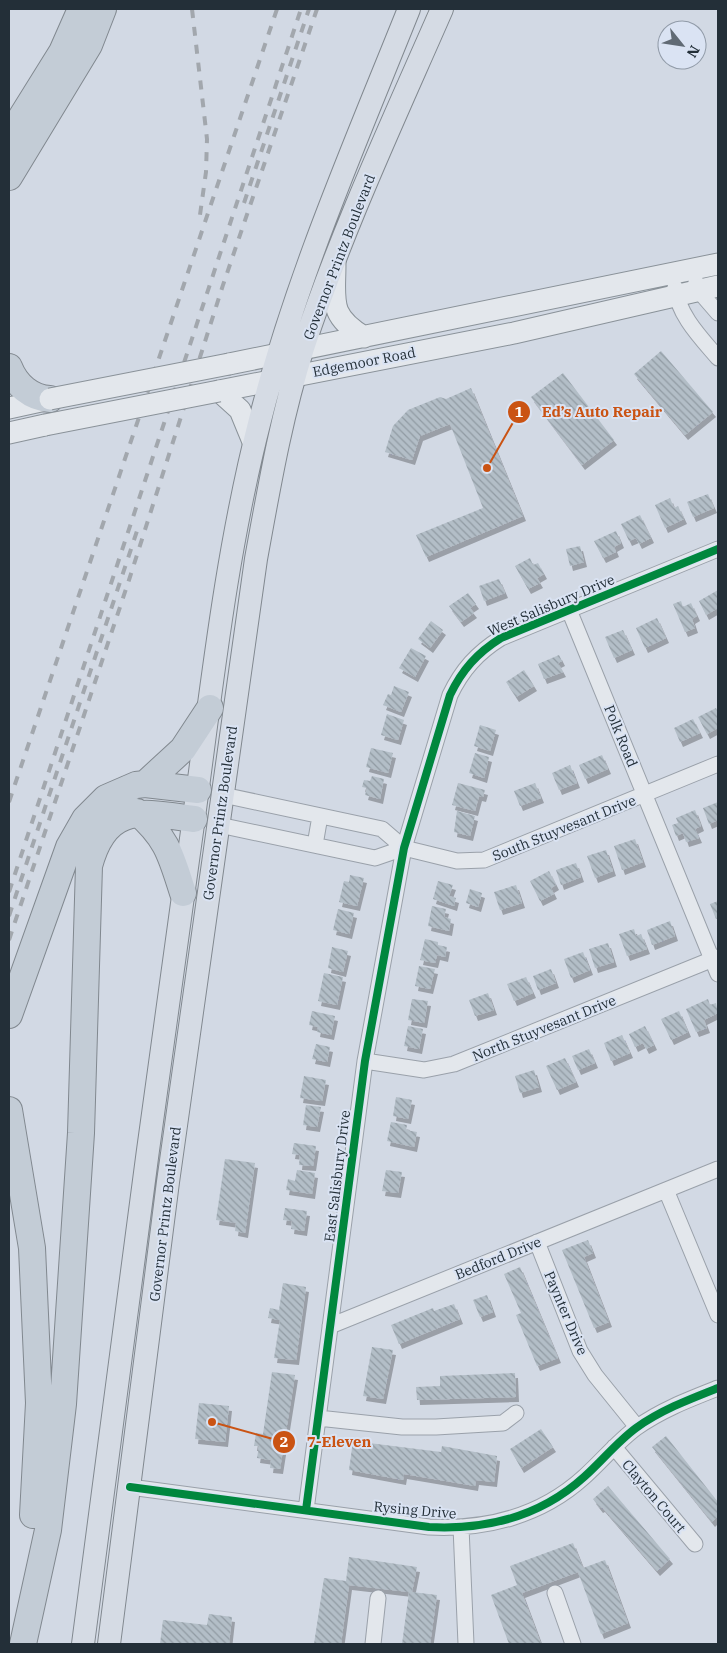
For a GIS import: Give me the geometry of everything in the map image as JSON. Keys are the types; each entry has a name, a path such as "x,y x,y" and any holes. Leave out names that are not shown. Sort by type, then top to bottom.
{"highway":[{"path":"9,137 62,52 81,9"},
{"path":"9,177 89,45 103,9"},
{"path":"9,367 26,392 50,399"},
{"path":"145,784 168,766 183,750 210,708"},
{"path":"9,1015 76,831 85,819 106,798 122,790 145,784 198,790"},
{"path":"138,812 154,826 168,847 183,893"},
{"path":"23,1644 48,1530 64,1404 82,1133 89,866 93,852 107,830 120,819 138,812 206,822"},
{"path":"10,1115 32,1248 39,1403 33,1515 19,1644"}],"main road":[{"name":"Governor Printz Boulevard","path":"109,1644 176,1124 206,822 198,790 234,548 254,444 278,354 316,244 409,9"},
{"name":"Governor Printz Boulevard","path":"83,1644 183,893 206,822 223,795 256,559 277,450 295,376 335,257 442,9"},
{"path":"335,257 337,311 342,321 364,337"},
{"name":"Edgemoor Road","path":"9,408 303,350 718,264"},
{"name":"Edgemoor Road","path":"9,433 514,333 708,289"},
{"path":"219,391 240,410 254,444"},
{"name":"South Stuyvesant Drive","path":"198,790 223,795"},
{"path":"153,1109 176,1124"},
{"path":"104,1484 130,1487"}],"street":[{"path":"718,313 708,289 683,272 676,296 692,327 718,358"},
{"name":"West Salisbury Drive","path":"404,848 442,716 458,677 484,649 501,638 718,549"},
{"name":"Polk Road","path":"569,610 716,964"},
{"name":"South Stuyvesant Drive","path":"223,795 382,829 404,848 457,861 484,860 718,764"},
{"path":"314,845 320,816"},
{"path":"206,822 375,858 404,848"},
{"name":"East Salisbury Drive","path":"306,1510 365,1061 404,848"},
{"name":"North Stuyvesant Drive","path":"365,1061 424,1070 454,1064 716,964"},
{"name":"Bedford Drive","path":"330,1326 718,1169"},
{"path":"666,1190 718,1315"},
{"name":"Paynter Drive","path":"537,1242 580,1351 595,1375 637,1427"},
{"name":"Rysing Drive","path":"130,1487 411,1524 461,1527 512,1518 544,1504 584,1478 614,1447 637,1427 666,1410 718,1388"},
{"path":"318,1418 402,1427 436,1428 504,1423 516,1413"},
{"name":"Clayton Court","path":"614,1447 695,1544"},
{"path":"461,1527 466,1644"},
{"path":"555,1593 573,1644"},
{"path":"373,1644 378,1598"}],"building":[{"path":"661,351 713,412 685,435 634,374"},
{"path":"563,373 614,440 582,465 531,397"},
{"path":"471,388 523,516 426,557 416,535 483,508 450,424 420,436 412,460 385,452 393,426 408,410 440,397 446,399"},
{"path":"708,494 714,508 693,517 687,502"},
{"path":"670,498 674,508 678,506 684,519 665,528 655,505"},
{"path":"640,515 651,538 639,544 636,538 629,541 621,524"},
{"path":"616,531 621,543 614,547 616,552 603,558 594,541"},
{"path":"580,546 584,562 570,566 566,549"},
{"path":"530,558 533,565 538,563 544,574 537,578 540,583 528,589 515,566"},
{"path":"499,579 505,593 484,601 479,586"},
{"path":"718,590 718,608 706,615 699,601"},
{"path":"468,593 476,604 470,608 474,613 461,622 449,606"},
{"path":"681,601 683,607 691,603 697,616 692,619 695,628 685,632 673,604"},
{"path":"657,618 666,638 645,648 636,628"},
{"path":"431,621 443,630 430,648 418,639"},
{"path":"623,630 632,650 614,658 605,637"},
{"path":"411,648 426,656 415,677 399,668"},
{"path":"559,655 562,661 558,663 563,672 544,679 538,664"},
{"path":"524,670 534,686 516,697 506,682"},
{"path":"394,686 409,692 401,712 383,705 388,694 391,695"},
{"path":"716,708 718,728 707,734 698,717"},
{"path":"387,714 404,720 398,740 381,735"},
{"path":"693,719 700,733 680,742 674,728"},
{"path":"480,725 496,730 490,751 474,746"},
{"path":"371,748 393,753 388,773 366,767"},
{"path":"475,753 489,757 484,778 469,773"},
{"path":"602,755 608,769 585,779 579,765"},
{"path":"570,765 577,783 559,790 552,773"},
{"path":"372,776 384,779 380,799 365,795 367,788 362,787 364,780 370,781"},
{"path":"458,783 485,790 483,797 479,796 475,811 452,805"},
{"path":"535,783 541,798 520,806 514,791"},
{"path":"718,802 718,820 709,824 703,808"},
{"path":"695,810 701,826 695,829 699,838 686,842 683,833 676,836 672,825 678,823 676,818"},
{"path":"457,811 475,816 470,836 454,832"},
{"path":"635,839 643,862 622,870 614,846"},
{"path":"606,850 613,871 595,878 587,856"},
{"path":"576,863 581,877 561,885 556,870"},
{"path":"549,871 556,885 551,888 554,894 540,901 530,881"},
{"path":"350,875 364,878 357,906 339,902 344,881 349,882"},
{"path":"438,881 453,885 449,896 456,898 454,906 433,899"},
{"path":"516,885 522,903 500,910 494,892"},
{"path":"470,889 482,893 478,907 466,903"},
{"path":"718,901 718,918 716,919 710,904"},
{"path":"432,906 446,909 444,917 451,919 449,931 428,926"},
{"path":"338,909 354,913 349,934 333,930"},
{"path":"670,921 675,936 652,945 647,930"},
{"path":"634,929 636,936 641,934 647,949 627,956 619,934"},
{"path":"425,939 438,942 438,945 447,947 445,957 437,955 435,963 420,960"},
{"path":"608,943 614,962 595,968 589,949"},
{"path":"332,947 348,951 343,972 328,968"},
{"path":"583,952 590,970 571,978 564,959"},
{"path":"419,966 435,969 430,989 415,986"},
{"path":"551,969 556,983 538,990 533,976"},
{"path":"324,973 343,977 337,1005 318,1001"},
{"path":"526,977 533,993 514,1001 507,984"},
{"path":"488,993 494,1010 475,1016 469,1000"},
{"path":"412,999 428,1001 424,1023 408,1020"},
{"path":"708,999 710,1005 716,1003 718,1013 704,1020 707,1028 696,1032 686,1009"},
{"path":"312,1011 335,1016 331,1035 317,1032 318,1027 309,1025"},
{"path":"679,1011 688,1032 671,1040 661,1019"},
{"path":"408,1026 423,1029 419,1049 404,1046"},
{"path":"645,1026 654,1045 646,1049 643,1043 635,1047 629,1034"},
{"path":"622,1035 630,1053 611,1061 604,1043"},
{"path":"316,1044 330,1047 327,1062 312,1059"},
{"path":"589,1049 595,1063 578,1070 572,1056"},
{"path":"565,1058 576,1082 557,1090 546,1066"},
{"path":"534,1070 539,1087 520,1093 515,1076"},
{"path":"304,1076 326,1080 322,1101 300,1098"},
{"path":"396,1097 412,1100 408,1119 393,1116"},
{"path":"306,1105 321,1107 317,1127 303,1125"},
{"path":"391,1122 407,1125 406,1130 417,1132 414,1147 387,1141"},
{"path":"294,1143 316,1146 313,1166 299,1165 300,1155 292,1154"},
{"path":"225,1159 255,1163 245,1233 235,1231 236,1223 216,1220"},
{"path":"297,1170 315,1173 312,1194 286,1190 288,1179 295,1181"},
{"path":"386,1170 402,1172 398,1193 382,1191"},
{"path":"285,1208 307,1211 304,1231 291,1229 292,1221 283,1220"},
{"path":"588,1240 593,1253 584,1257 609,1322 594,1328 562,1250"},
{"path":"520,1267 558,1358 537,1366 516,1315 521,1313 504,1274"},
{"path":"283,1283 306,1287 296,1360 274,1358 280,1320 268,1318 270,1308 279,1310"},
{"path":"487,1295 493,1312 480,1317 473,1300"},
{"path":"454,1304 460,1319 399,1344 391,1325 433,1308 434,1311"},
{"path":"372,1347 393,1350 383,1399 363,1396"},
{"path":"272,1372 295,1375 280,1469 270,1468 271,1460 257,1458 259,1446 254,1446 256,1433 263,1434"},
{"path":"515,1373 516,1397 417,1400 416,1387 440,1386 440,1376"},
{"path":"199,1403 229,1406 225,1442 195,1439"},
{"path":"541,1429 553,1447 521,1468 510,1449"},
{"path":"666,1436 718,1502 718,1516 712,1522 652,1447"},
{"path":"353,1441 441,1452 442,1446 497,1456 494,1482 476,1480 475,1486 404,1474 403,1480 349,1470"},
{"path":"608,1486 670,1559 657,1571 593,1499"},
{"path":"573,1543 583,1568 605,1560 628,1623 601,1634 578,1572 522,1593 541,1644 509,1644 491,1595 517,1585 510,1566"},
{"path":"349,1557 417,1567 412,1592 437,1595 430,1644 402,1644 409,1592 349,1585 341,1644 314,1644 324,1578 346,1581"},
{"path":"209,1614 232,1617 229,1644 160,1644 163,1620 207,1625"}],"railway":[{"path":"192,9 207,139 206,172 199,222"},
{"path":"9,802 277,9"},
{"path":"9,892 301,9"},
{"path":"244,203 309,9"},
{"path":"9,940 129,580 223,285 317,9"},
{"path":"9,916 137,531"}],"cycle path":[{"path":"306,1510 365,1061 404,848 450,695 471,663 501,638 718,549"},
{"path":"130,1487 429,1527 471,1526 492,1523 512,1518 550,1502 584,1477 622,1439 636,1428 666,1410 718,1388"}],"place":[{"name":"Ed’s Auto Repair","path":"487,468"},
{"name":"7-Eleven","path":"212,1422"}]}
